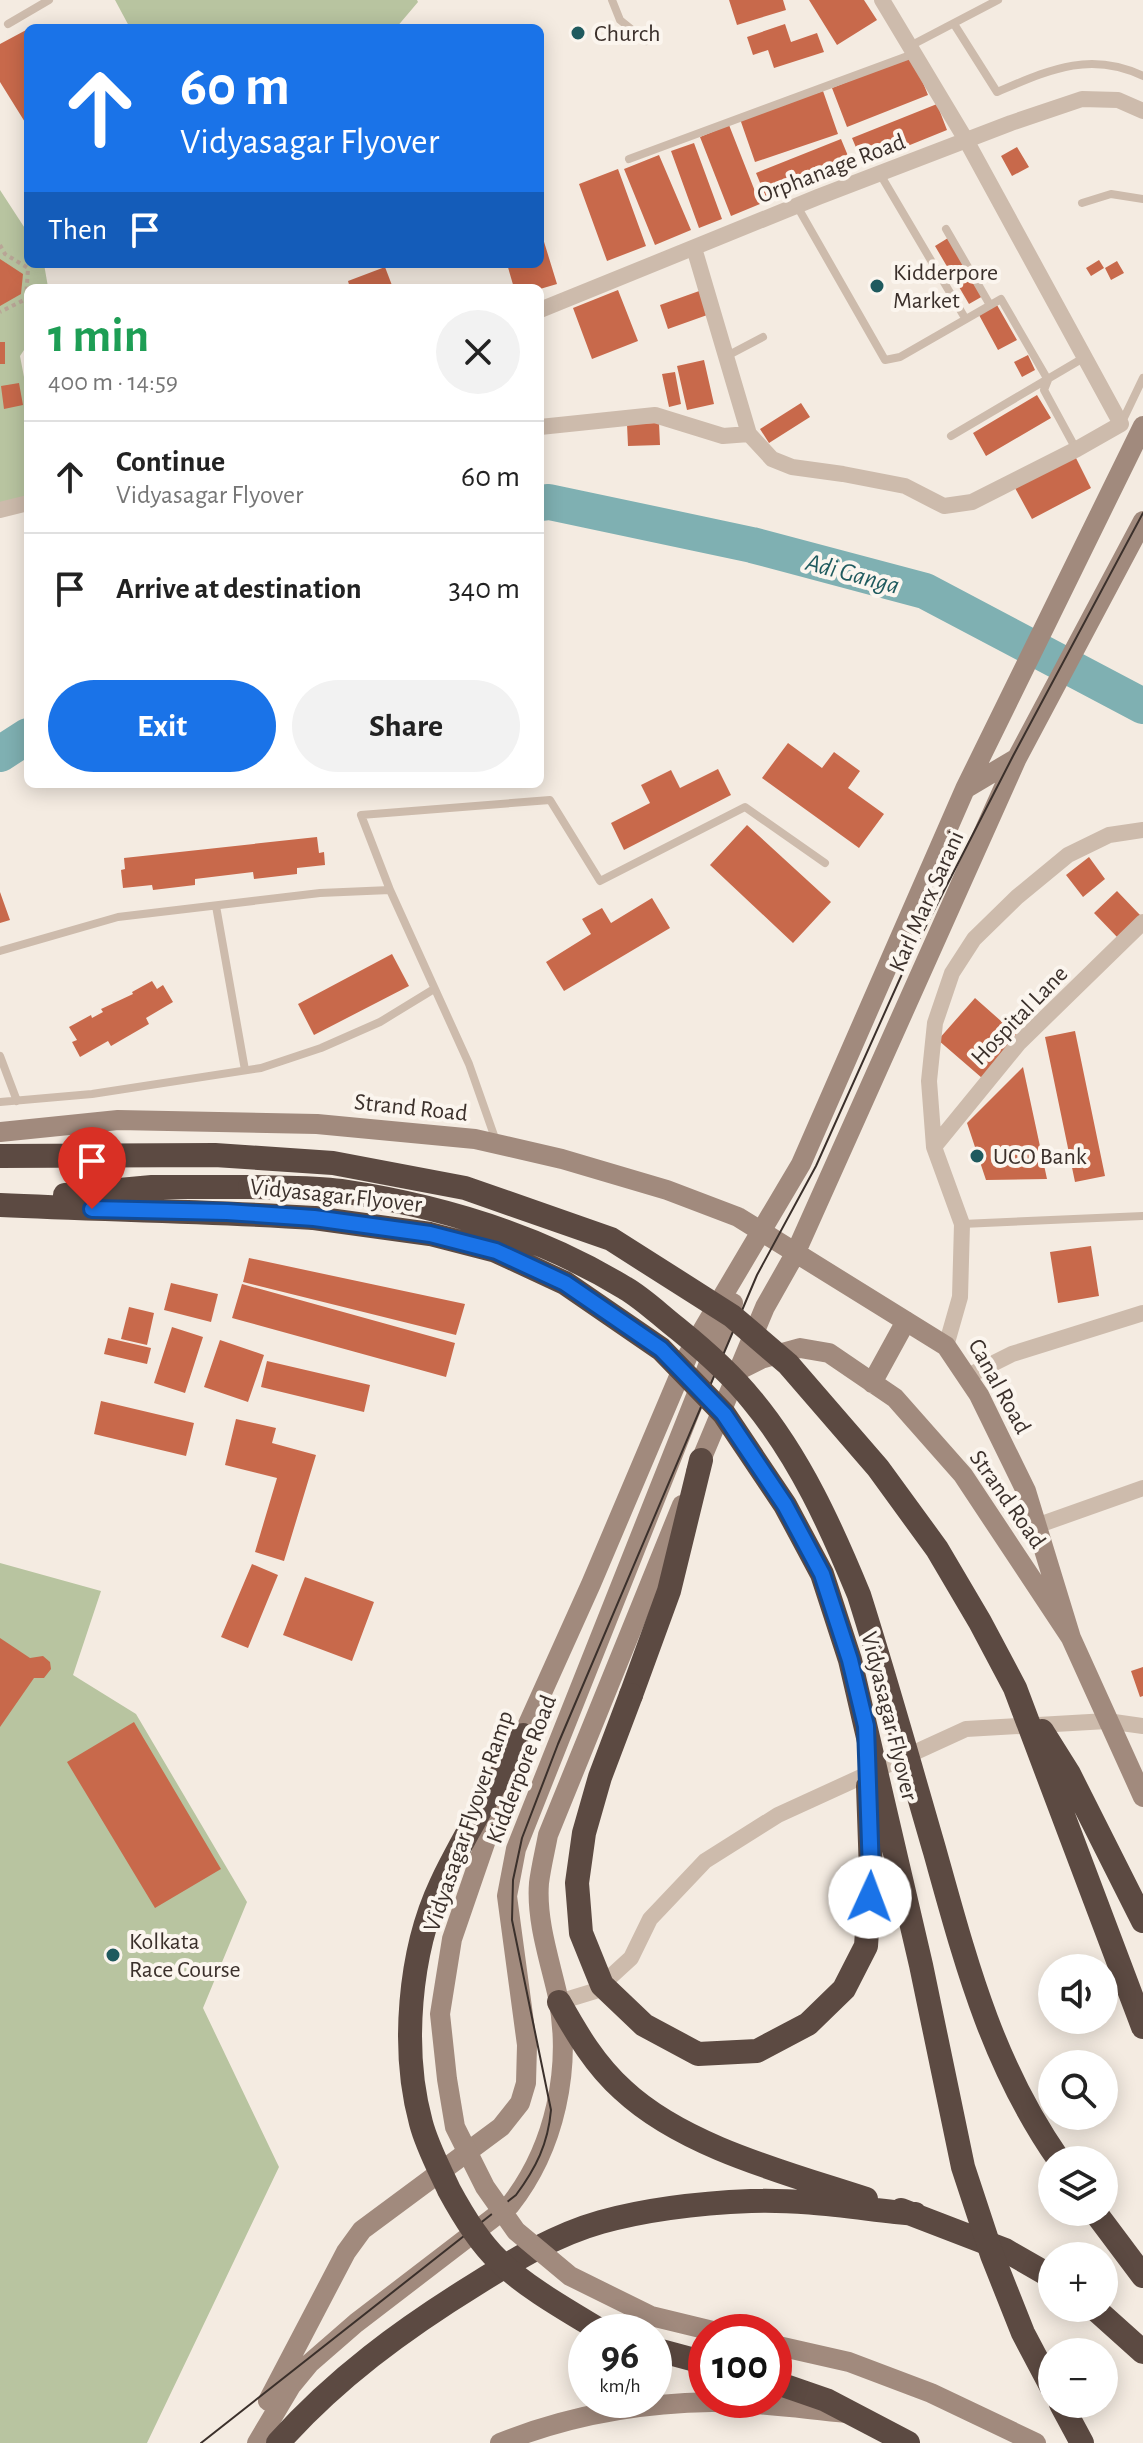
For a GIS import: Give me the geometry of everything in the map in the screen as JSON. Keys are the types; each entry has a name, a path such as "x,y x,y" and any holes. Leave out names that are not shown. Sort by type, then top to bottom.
{"highway":[{"name":"Vidyasagar Flyover","path":"0,1156 215,1155 333,1163 465,1188 611,1239 732,1316 788,1364 878,1468 937,1549 1015,1688 1143,2027"},
{"path":"0,1203 152,1187 250,1187 338,1191 442,1210 507,1231 571,1258 628,1290 700,1347 752,1399 800,1468 833,1533 859,1595 974,1991 1004,2063 1037,2129 1049,2146"},
{"name":"Vidyasagar Flyover","path":"0,1203 314,1218 430,1234 496,1251 565,1283 661,1349 724,1414 785,1505 822,1574 850,1660 866,1726 963,2167 992,2255 1023,2333 1038,2361"},
{"path":"701,1460 669,1591 600,1777 584,1833 577,1883 581,1933 602,1985 644,2025 698,2054 757,2051 808,2024 844,1989 866,1946 871,1872 866,1726"},
{"path":"1015,1688 1069,1774 1143,1921"},
{"path":"523,1735 441,1884 426,1926 411,2003 410,2051 420,2122 435,2160 471,2226 498,2260 574,2314"},
{"path":"559,2002 588,2052 622,2090 661,2120 700,2140 915,2214 1005,2250 1038,2269"},
{"path":"278,2443 353,2369 428,2314 535,2247 601,2222 670,2209 752,2201 812,2203 915,2214"},
{"path":"1106,2226 1143,2276"},
{"path":"1110,2322 1143,2352"},
{"path":"792,2388 826,2400 908,2443"},
{"path":"1069,2418 1082,2443"}],"main road":[{"path":"761,1232 801,1164 965,789 1143,426"},
{"name":"Karl Marx Sarani","path":"765,1307 795,1254 1017,758 1143,521"},
{"path":"965,789 1017,758"},
{"name":"Strand Road","path":"0,1132 118,1120 302,1123 475,1139 562,1159 667,1190 738,1217 946,1346"},
{"name":"Vidyasagar Flyover Ramp","path":"688,2325 651,2316 570,2276 516,2231 485,2187 455,2127 440,2014 452,1939 523,1735 689,1353 761,1232"},
{"name":"Kidderpore Road","path":"246,2443 346,2252 362,2230 501,2127 520,2103 526,2083 527,2045 507,1896 516,1849 761,1232"},
{"name":"Kidderpore Road","path":"257,2443 291,2386 310,2363 356,2323 510,2205 539,2158 551,2128 565,2048 540,1908 539,1885 548,1835 765,1307"},
{"path":"872,1383 906,1321"},
{"name":"Canal Road","path":"946,1346 968,1376 1026,1491 1071,1638"},
{"name":"Strand Road","path":"739,1370 761,1359 800,1348 829,1353 895,1398 963,1475 1071,1638 1143,1797"},
{"path":"526,2083 559,2088"},
{"path":"792,2349 849,2362 931,2393 1036,2443"},
{"path":"500,2443 527,2432 592,2415 652,2406 714,2402 851,2414"}],"street":[{"path":"694,248 749,434 772,459 792,467 905,486 944,506 972,502 1121,424 966,140 882,0"},
{"name":"Orphanage Road","path":"544,308 966,140 1082,99 1118,100 1143,111"},
{"path":"544,427 655,415 723,436 749,434"},
{"path":"0,510 24,504"},
{"name":"Canal Road","path":"946,1346 960,1297 962,1224 934,1147 929,1081 935,1023 952,973 974,939 1017,897 1068,855 1109,835 1143,830"},
{"name":"Hospital Lane","path":"934,1147 1019,1043 1143,922"},
{"path":"968,1376 1012,1354 1143,1313"},
{"path":"1036,1526 1143,1488"},
{"path":"559,2002 595,1991 631,1958 650,1919 705,1861 778,1815 966,1729 1107,1721 1143,1726"}],"lane":[{"path":"8,24 49,0"},
{"path":"612,0 620,20 646,41"},
{"path":"629,159 911,50 998,0"},
{"path":"954,24 997,92 1055,67 1092,64 1124,67 1143,76"},
{"path":"880,174 965,318"},
{"path":"1082,203 1111,194 1143,199"},
{"path":"797,206 885,360 900,357 1001,299 1048,380"},
{"path":"946,229 990,305"},
{"path":"725,357 763,337"},
{"path":"951,436 1085,357"},
{"path":"1121,424 1143,378"},
{"path":"1048,380 1044,390 1077,449"},
{"path":"497,1144 469,1064 390,890 361,815 550,800 600,881 745,807 825,863"},
{"path":"0,951 118,917 320,893 390,890"},
{"path":"216,906 245,1070"},
{"path":"0,1102 92,1094 261,1068 321,1048 380,1022 434,989"},
{"path":"0,1056 17,1101"},
{"path":"962,1224 1143,1216"}],"path":[{"path":"0,245 5,254 24,266"},
{"path":"0,312 24,300"}],"green space":[{"path":"115,0 418,2 399,24 128,24"},
{"path":"0,190 24,227 24,268 45,268 47,284 24,284 24,350 20,356 24,377 24,500 0,507"},
{"name":"Kolkata Race Course","path":"0,1563 101,1591 73,1675 136,1714 247,1902 203,2008 279,2167 147,2443 0,2443"}],"building":[{"path":"729,0 783,0 786,10 737,25"},
{"path":"809,0 864,0 877,20 837,45"},
{"path":"785,24 791,42 817,33 824,52 774,68 768,50 753,55 747,37"},
{"path":"24,31 24,121 0,82 0,44"},
{"path":"912,56 928,95 847,127 832,88"},
{"path":"823,91 838,134 755,162 740,119"},
{"path":"937,104 947,130 863,164 852,138"},
{"path":"729,125 760,204 731,216 700,137"},
{"path":"841,139 853,168 768,202 756,173"},
{"path":"694,143 722,219 699,228 671,151"},
{"path":"1017,147 1029,167 1012,176 1001,156"},
{"path":"659,155 691,230 655,245 624,169"},
{"path":"618,169 646,246 607,261 579,184"},
{"path":"948,238 983,296 969,304 935,246"},
{"path":"544,242 557,284 544,288 544,284 513,284 508,268 544,268"},
{"path":"0,259 23,274 21,294 0,306"},
{"path":"1099,260 1104,268 1091,276 1086,268"},
{"path":"1117,261 1124,273 1111,280 1105,268"},
{"path":"385,268 391,284 349,284 348,281"},
{"path":"618,290 638,341 592,359 573,308"},
{"path":"702,290 710,314 668,329 660,305"},
{"path":"997,305 1017,340 998,350 979,315"},
{"path":"0,342 5,342 5,364 0,364"},
{"path":"1028,355 1035,370 1022,377 1014,362"},
{"path":"704,360 714,404 687,410 677,366"},
{"path":"675,372 681,404 669,407 662,374"},
{"path":"19,383 23,405 4,409 1,386"},
{"path":"1037,395 1051,418 986,456 973,433"},
{"path":"801,403 810,417 769,443 760,429"},
{"path":"659,423 660,445 628,446 627,424"},
{"path":"1075,456 1091,488 1032,519 1015,488"},
{"path":"788,743 822,768 834,752 860,771 848,788 884,814 859,848 762,778"},
{"path":"718,769 731,795 624,850 611,823 650,803 641,785 671,770 680,788"},
{"path":"747,825 831,902 793,943 710,865"},
{"path":"317,837 319,853 324,852 325,865 297,868 297,874 254,879 253,872 195,879 195,885 153,890 152,885 123,888 121,870 125,869 124,858"},
{"path":"1089,857 1105,879 1083,897 1066,875"},
{"path":"1117,891 1141,916 1118,938 1094,913"},
{"path":"0,892 10,920 0,923"},
{"path":"652,898 670,928 564,991 546,962 591,934 582,919 602,908 611,923"},
{"path":"392,954 409,986 314,1035 298,1004"},
{"path":"152,981 157,989 163,985 173,1002 146,1018 149,1024 111,1046 108,1041 80,1057 72,1042 77,1040 69,1027 103,1012 101,1009"},
{"path":"975,998 1019,1037 982,1078 938,1040"},
{"path":"1075,1031 1105,1176 1075,1182 1045,1037"},
{"path":"1023,1067 1047,1179 986,1180 967,1123"},
{"path":"1091,1246 1099,1296 1058,1303 1050,1252"},
{"path":"249,1258 465,1304 456,1335 243,1282"},
{"path":"171,1283 218,1294 211,1322 164,1310"},
{"path":"242,1284 455,1343 446,1377 232,1318"},
{"path":"129,1307 154,1313 147,1345 121,1339"},
{"path":"172,1327 203,1337 185,1393 154,1383"},
{"path":"108,1338 151,1348 147,1364 104,1354"},
{"path":"220,1340 264,1355 248,1402 204,1387"},
{"path":"267,1361 370,1385 364,1412 261,1387"},
{"path":"101,1401 194,1423 186,1456 94,1434"},
{"path":"236,1419 276,1428 272,1443 316,1455 284,1561 255,1552 277,1478 225,1465"},
{"path":"252,1564 278,1575 248,1648 221,1637"},
{"path":"305,1577 374,1602 352,1661 283,1635"},
{"path":"0,1638 30,1658 43,1656 50,1662 51,1669 44,1678 34,1678 0,1727"},
{"path":"1143,1667 1143,1696 1140,1697 1131,1671"},
{"path":"134,1722 221,1869 155,1908 67,1762"}],"waterway":[{"name":"Adi Ganga","path":"544,503 752,545 925,591 1143,706"},
{"name":"Adi Ganga","path":"0,754 24,739"}],"tram line":[{"path":"201,2443 516,2195 535,2165 544,2145 551,2110 512,1920 513,1880 522,1838 558,1744 757,1275 816,1166 907,963 1143,513"}],"place":[{"name":"Church","path":"578,33"},
{"name":"Kidderpore Market","path":"877,286"},
{"name":"UCO Bank","path":"977,1156"},
{"name":"Kolkata Race Course","path":"113,1955"}],"route":[{"path":"92,1209 227,1212 314,1218 430,1234 496,1251 565,1283 661,1349 724,1414 785,1505 822,1574 850,1660 866,1726 870,1897"}]}
